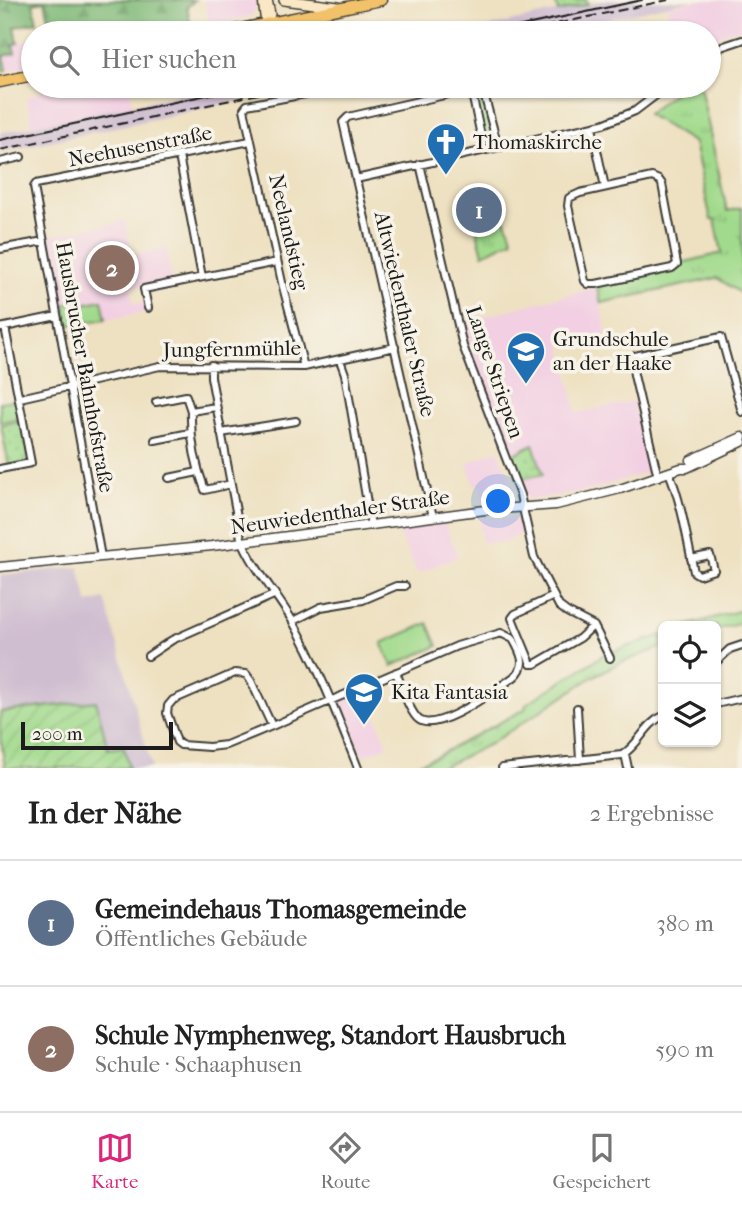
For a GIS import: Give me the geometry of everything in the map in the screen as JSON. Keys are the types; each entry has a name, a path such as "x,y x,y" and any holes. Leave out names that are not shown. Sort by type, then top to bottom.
{"main road":[{"path":"265,0 271,14 267,21"},
{"path":"284,0 343,8"},
{"path":"280,21 381,0"},
{"path":"0,82 21,78"}],"street":[{"path":"721,47 742,40"},
{"name":"Neelandstieg","path":"284,98 247,105 244,111 304,367"},
{"name":"Altwiedenthaler Straße","path":"433,98 345,119 344,126 433,517"},
{"path":"473,98 484,150"},
{"path":"486,98 498,147"},
{"path":"356,179 592,127 635,111 652,98"},
{"path":"592,127 605,187"},
{"name":"Neehusenstraße","path":"36,184 250,141"},
{"path":"179,156 202,277"},
{"path":"0,162 21,157"},
{"name":"Lange Striepen","path":"420,164 463,346 516,484 524,508 531,548 554,596"},
{"path":"652,177 659,180 678,258 676,265 598,284 586,283 568,200 574,195 605,187 652,177"},
{"name":"Hausbrucher Bahnhofstraße","path":"36,184 34,190 102,557"},
{"path":"0,249 44,241"},
{"path":"148,308 144,289 278,262"},
{"path":"0,469 31,463 20,398 3,327 57,316"},
{"path":"658,477 634,375 632,362 635,356 721,337 742,412"},
{"name":"Jungfernmühle","path":"20,398 160,366 304,367 395,347"},
{"path":"340,360 345,374 371,526"},
{"path":"211,365 216,407 243,542 293,621 331,700 357,764 367,768"},
{"path":"156,402 186,396 191,411 190,433 198,472 205,490 231,484"},
{"path":"191,411 216,407"},
{"path":"221,433 296,421"},
{"path":"155,440 190,433"},
{"name":"Neuwiedenthaler Straße","path":"681,468 685,463 742,437"},
{"name":"Neuwiedenthaler Straße","path":"0,568 243,542 581,499 687,468 742,442"},
{"path":"169,478 198,472"},
{"path":"669,472 677,493 691,559"},
{"path":"293,621 321,607 363,600 396,586 405,586"},
{"path":"148,656 172,640 276,594"},
{"path":"593,626 572,642 531,664 512,618 515,614 554,596 567,612 593,626 610,658"},
{"path":"272,726 246,674 235,673 173,700 168,706 167,713 177,742 181,745 226,745 272,726 396,672 466,643 501,633 509,635 515,641 523,664 514,677 452,716 430,723 423,723 416,717 396,672"},
{"path":"721,657 730,649 742,645"},
{"path":"721,703 742,698"},
{"path":"578,708 580,760"},
{"path":"502,768 625,754 658,719"},
{"path":"625,754 628,768"}],"shaded area":[{"path":"204,0 256,0 257,6 251,16 230,21 208,21"},
{"path":"607,0 692,0 598,21 515,21"},
{"path":"698,0 742,0 742,28 721,36 721,21 670,21 667,7"},
{"path":"21,42 21,68 7,70 3,56 15,53 13,44"},
{"path":"26,98 132,98 133,105 32,126"},
{"path":"163,98 252,98 0,152 0,133"},
{"path":"125,221 132,255 166,248 172,281 131,288 134,304 146,302 148,312 66,327 49,236"},
{"name":"Grundschule an der Haake","path":"597,287 607,334 561,344 577,413 634,401 650,468 648,472 592,490 530,500 520,479 543,474 533,444 511,456 505,448 471,356 463,322"},
{"path":"498,450 515,491 508,500 483,502 480,485 474,485 467,463"},
{"path":"480,518 523,520 525,533 518,534 505,543 481,543"},
{"path":"444,522 458,556 418,574 397,530"},
{"path":"79,567 88,603 105,599 152,768 129,768 124,747 108,750 95,701 0,712 0,575"},
{"name":"Kita Fantasia","path":"365,690 388,746 363,756 356,746 340,705 342,699"}],"green space":[{"path":"0,0 195,0 187,7 190,21 49,21 45,1 33,3 37,21 21,21 21,26 15,27 18,43 13,45 15,53 4,56 7,70 0,72"},
{"path":"555,0 586,0 588,4 558,12"},
{"path":"474,98 484,98 494,140 484,143"},
{"path":"667,98 703,98 727,211 742,208 742,294 717,278 601,303 596,284 722,253 715,220 711,220 694,143 647,114"},
{"path":"498,199 513,240 483,254 476,228 493,222 489,201"},
{"path":"102,300 106,319 68,325 65,304"},
{"path":"20,399 22,418 0,422 0,402"},
{"path":"23,420 30,462 9,466 1,425"},
{"path":"533,444 543,474 520,479 511,456"},
{"path":"742,610 742,623 721,629 721,621 702,621"},
{"path":"428,623 438,646 392,666 382,643"},
{"path":"658,637 658,649 594,676 490,744 441,768 408,768 439,755 525,709 526,704 605,654"},
{"path":"96,701 108,749 124,747 129,768 5,768 0,712"}],"tram line":[{"path":"545,21 642,0"},
{"path":"0,140 193,98"}],"railway":[{"path":"570,21 668,0"},
{"path":"0,150 240,98"}],"place":[{"name":"Thomaskirche","path":"446,176"},
{"name":"Gemeindehaus Thomasgemeinde","path":"479,210"},
{"name":"Schule Nymphenweg, Standort Hausbruch","path":"112,268"},
{"name":"Grundschule an der Haake","path":"526,385"},
{"name":"Kita Fantasia","path":"364,726"}]}
